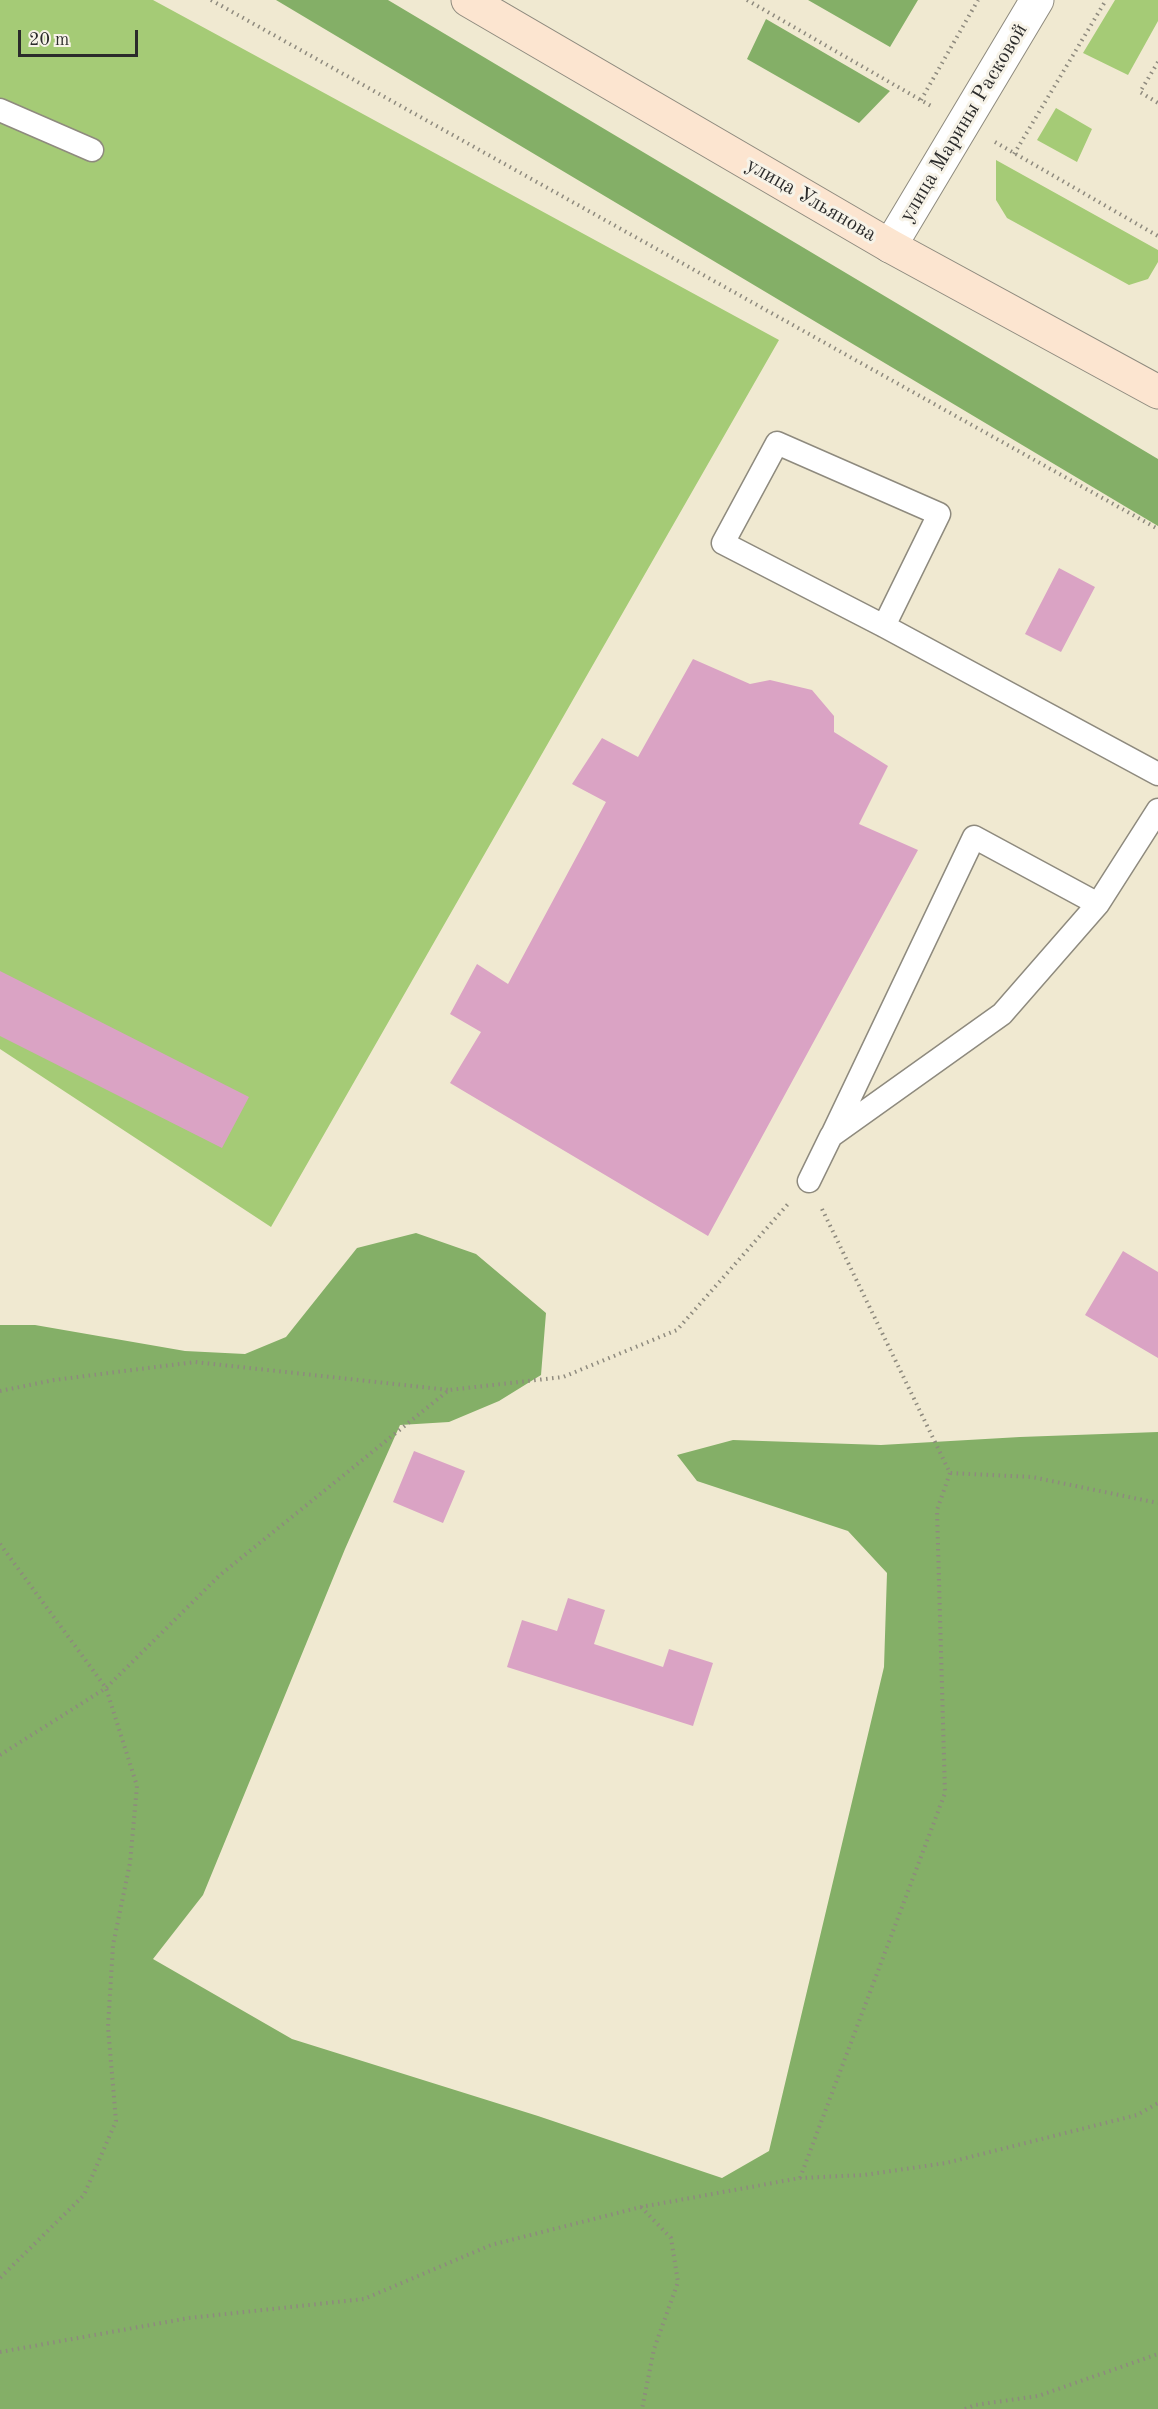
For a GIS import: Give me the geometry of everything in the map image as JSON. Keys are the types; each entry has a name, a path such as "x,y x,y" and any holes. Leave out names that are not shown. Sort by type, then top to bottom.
{"main road":[{"name":"улица Ульянова","path":"468,0 890,246 1158,392"}],"street":[{"name":"улица Марины Расковой","path":"890,246 1037,0"}],"lane":[{"path":"0,110 92,150"},
{"path":"884,626 939,514 777,443 723,543 884,626 1158,774"},
{"path":"831,1137 1002,1014 1098,904 1158,810"},
{"path":"809,1181 974,837 1098,904"}],"path":[{"path":"211,0 1158,529"},
{"path":"921,100 978,0"},
{"path":"1014,153 1106,0"},
{"path":"1158,62 1140,92 1158,103"},
{"path":"0,1391 54,1380 195,1362 449,1390 563,1377 677,1330 809,1181 950,1473 937,1510 945,1793 800,2178"},
{"path":"0,1755 106,1688 220,1575 449,1390"},
{"path":"950,1473 1032,1477 1158,1503"},
{"path":"0,1544 106,1688 137,1786 130,1863 113,1945 108,2027 116,2121 84,2196 0,2278"},
{"path":"0,2352 189,2318 364,2299 491,2245 641,2207 800,2178 864,2175 946,2163 1137,2115 1158,2103"},
{"path":"641,2207 671,2238 678,2282 654,2349 642,2409"},
{"path":"965,2409 1038,2396 1158,2354"}],"green space":[{"path":"0,0 153,0 779,340 271,1227 0,1049"},
{"path":"276,0 388,0 1158,459 1158,526"},
{"path":"808,0 918,0 890,47"},
{"path":"1115,0 1158,0 1158,21 1128,75 1083,53"},
{"path":"766,19 890,91 859,123 747,59"},
{"path":"1056,108 1092,129 1077,162 1037,140"},
{"path":"996,160 1158,250 1158,262 1148,279 1129,285 1007,218 996,200"},
{"path":"416,1233 476,1254 546,1313 541,1375 499,1401 449,1422 400,1425 345,1549 203,1895 153,1959 292,2039 538,2116 722,2178 769,2151 884,1667 887,1573 848,1531 697,1481 677,1455 733,1440 881,1445 1158,1432 1158,2409 0,2409 0,1325 35,1325 185,1351 245,1354 286,1337 357,1248"}],"building":[{"path":"1059,568 1095,587 1061,652 1025,634"},
{"path":"693,659 750,684 770,680 812,690 834,716 834,732 888,766 859,824 918,850 708,1236 450,1083 481,1032 450,1014 477,964 508,984 606,802 572,784 602,738 638,757"},
{"path":"0,971 249,1097 222,1148 0,1036"},
{"path":"1123,1251 1158,1272 1158,1358 1085,1315"},
{"path":"414,1451 465,1471 443,1523 393,1502"},
{"path":"568,1598 605,1610 594,1644 663,1667 669,1649 713,1663 693,1726 507,1667 522,1620 557,1631"}]}
